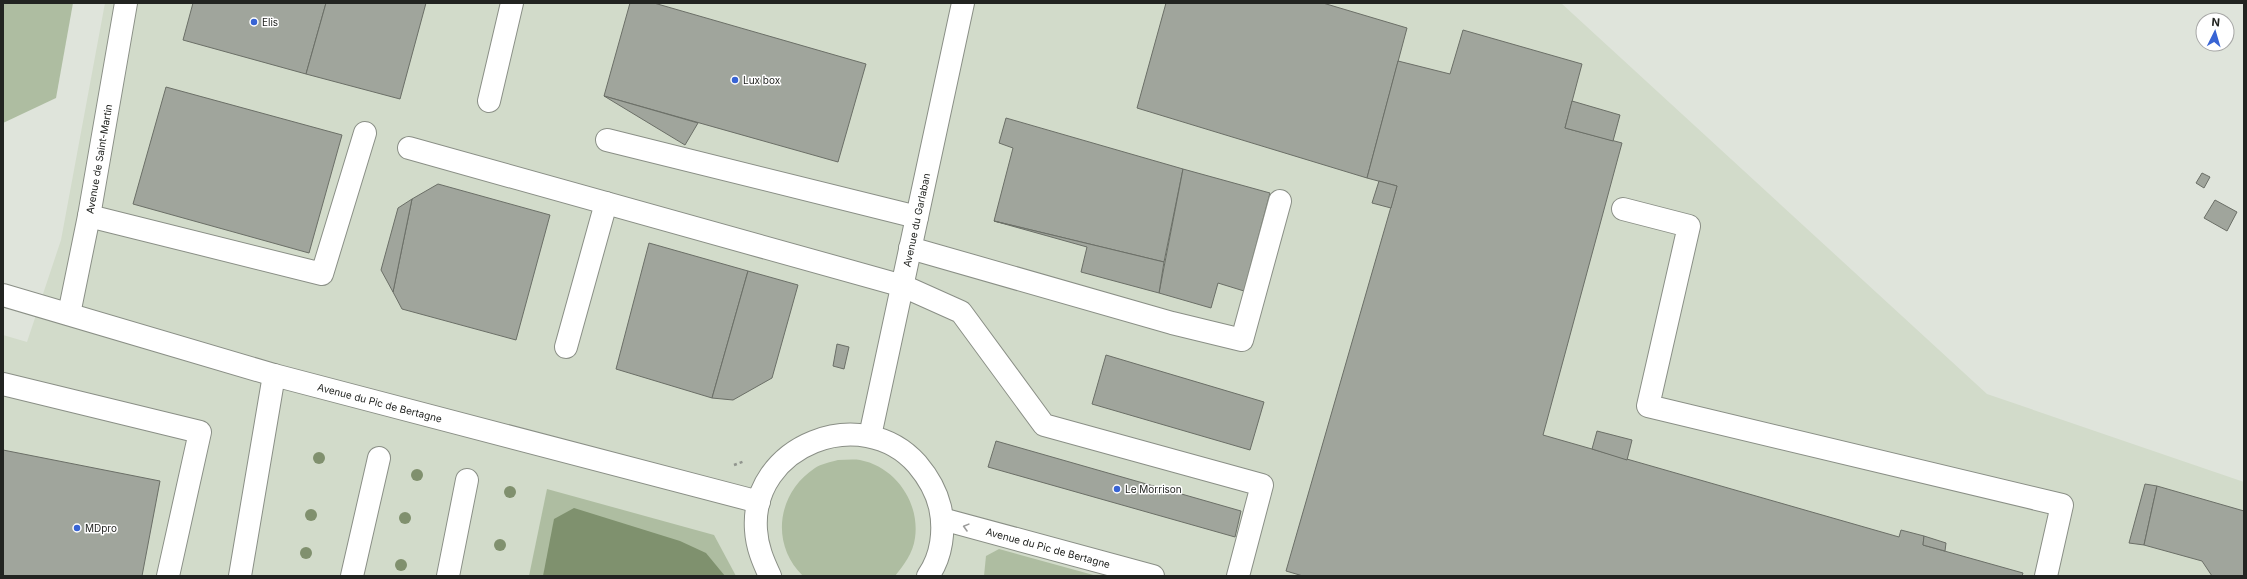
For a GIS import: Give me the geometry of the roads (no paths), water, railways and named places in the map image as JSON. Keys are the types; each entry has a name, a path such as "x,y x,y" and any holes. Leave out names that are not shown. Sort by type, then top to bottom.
{"street":[{"name":"Avenue de Saint-Martin","path":"69,314 89,216 126,3"},
{"path":"489,101 512,3"},
{"name":"Avenue du Garlaban","path":"870,436 963,3"},
{"path":"89,216 322,274 365,133"},
{"path":"607,140 917,217"},
{"path":"409,148 903,286 961,312 1044,425 1262,485 1238,576"},
{"path":"910,248 1172,323 1242,340 1280,201"},
{"path":"566,346 606,203"},
{"path":"1623,210 1689,226 1648,406 2062,505 2046,576"},
{"name":"Avenue du Pic de Bertagne","path":"3,295 274,375 759,502"},
{"path":"240,576 274,375"},
{"path":"3,384 200,432 168,576"},
{"path":"770,576 760,556 755,529 759,502 768,481 782,462 801,447 822,437 846,434 870,436 892,444 911,457 927,475 938,496 942,519 941,544 933,569 928,576"},
{"path":"352,576 379,458"},
{"path":"448,576 467,480"},
{"name":"Avenue du Pic de Bertagne","path":"942,519 1153,576"}],"place":[{"name":"Elis","path":"254,22"},
{"name":"Lux box","path":"735,80"},
{"name":"Le Morrison","path":"1117,489"},
{"name":"MDpro","path":"77,528"}]}
